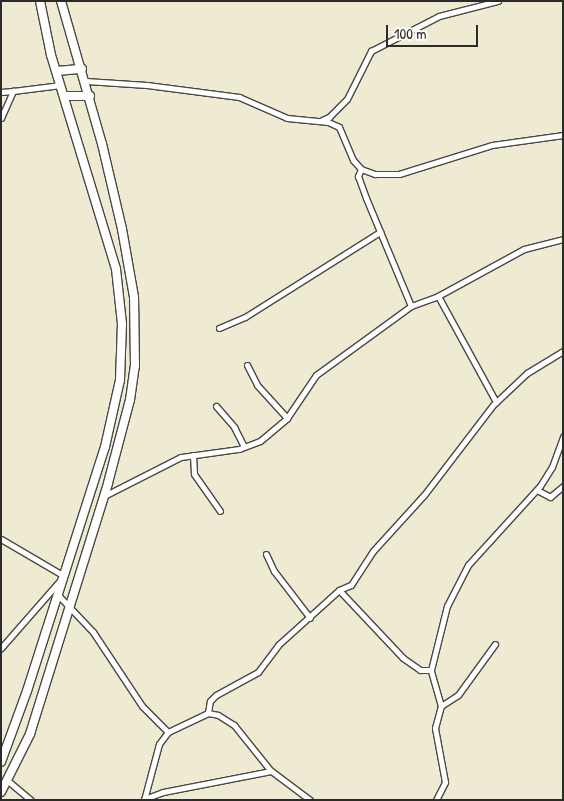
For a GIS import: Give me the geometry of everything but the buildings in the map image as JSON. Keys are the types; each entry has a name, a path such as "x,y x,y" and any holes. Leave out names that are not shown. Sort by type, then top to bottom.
{"main road":[{"path":"1,762 58,595 105,447 120,380 122,324 116,270 56,71 40,1"},
{"path":"1,792 8,782 30,734 104,496 130,400 137,337 134,297 122,229 86,80 61,1"},
{"path":"56,71 82,69"},
{"path":"65,96 90,96"}],"street":[{"path":"322,120 329,117 347,99 371,51 453,10 498,1"},
{"path":"86,80 147,85 239,97 287,118 322,120 339,128 353,160 361,169 375,174 399,174 492,145 563,135"},
{"path":"1,92 61,85"},
{"path":"1,118 13,91"},
{"path":"361,169 358,176 411,306"},
{"path":"219,328 245,317 380,232"},
{"path":"104,496 169,462 193,455 244,447 260,441 287,418 316,375 411,306 438,296 524,249 563,239"},
{"path":"438,296 496,402"},
{"path":"208,713 210,701 216,695 252,677 278,645 310,618 331,594 352,585 373,551 424,495 496,402 527,374 563,351"},
{"path":"247,365 257,385 287,418"},
{"path":"216,406 234,426 244,447"},
{"path":"436,800 445,782 435,728 442,706 431,670 447,606 468,565 537,490 552,467 563,436"},
{"path":"193,455 194,474 220,511"},
{"path":"537,490 550,497 563,486"},
{"path":"1,539 64,576 1,648"},
{"path":"266,554 274,571 310,618"},
{"path":"339,590 403,658 420,670 431,670"},
{"path":"58,595 93,632 142,706 168,732"},
{"path":"442,706 458,696 496,644"},
{"path":"144,799 159,744 168,732 208,713"},
{"path":"208,713 234,725 271,771 310,800"},
{"path":"144,799 163,792 271,771"},
{"path":"8,782 31,800"}]}
